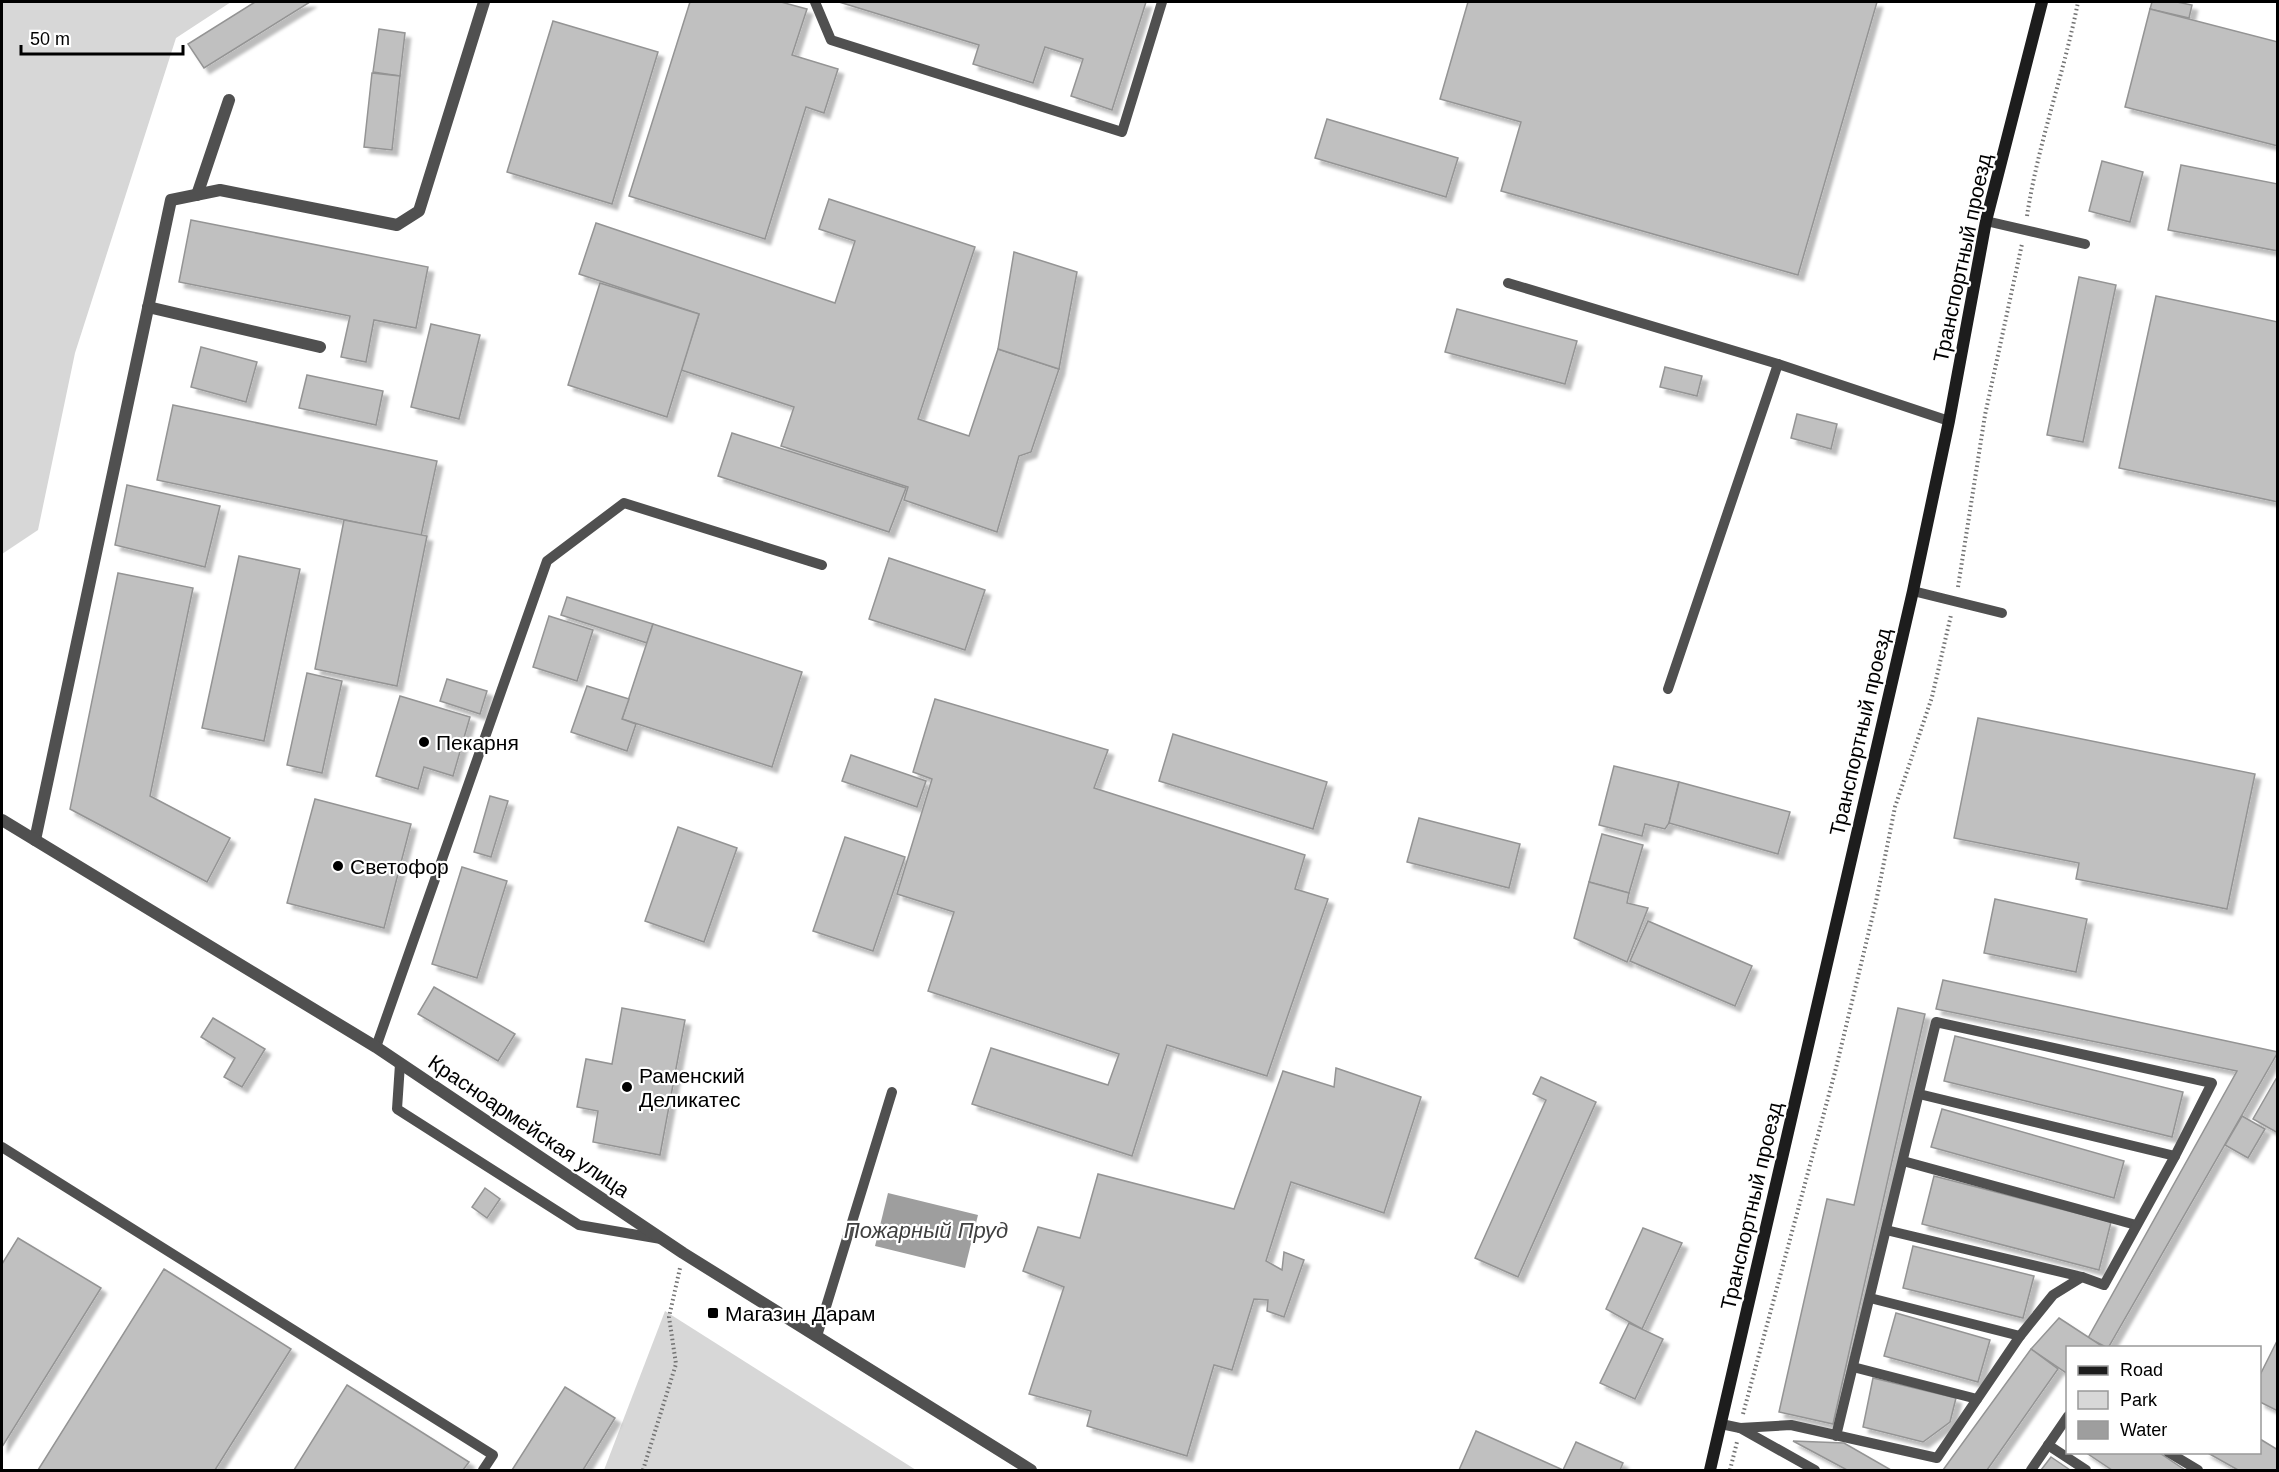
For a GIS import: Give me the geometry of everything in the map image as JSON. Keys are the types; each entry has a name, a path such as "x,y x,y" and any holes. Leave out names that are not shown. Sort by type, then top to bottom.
{"main road":[{"name":"Транспортный проезд","path":"1710,1470 1912,591 1949,421 1986,221 2042,2"}],"street":[{"path":"35,840 171,200 220,190 397,225 419,211 484,2"},
{"path":"197,195 229,100"},
{"path":"148,307 320,347"},
{"name":"Красноармейская улица","path":"2,820 376,1047 683,1253 1031,1470"}],"lane":[{"path":"815,2 831,40 1122,132 1162,2"},
{"path":"1986,221 2085,244"},
{"path":"1508,283 1778,364 1949,421"},
{"path":"1668,689 1778,364"},
{"path":"376,1047 547,561 624,502 822,566"},
{"path":"1912,591 2002,613"},
{"path":"1836,1436 1936,1022 2211,1083 2175,1156 2104,1285 2082,1277 1886,1230"},
{"path":"400,1064 397,1109 579,1225 663,1239"},
{"path":"817,1336 892,1092"},
{"path":"1919,1094 2175,1156"},
{"path":"2,1147 493,1455 483,1470"},
{"path":"1903,1161 2136,1225"},
{"path":"1720,1424 1740,1428 1791,1425 1937,1458 2020,1336 2053,1295 2082,1277"},
{"path":"1870,1298 2020,1336"},
{"path":"1853,1367 1977,1399"},
{"path":"2031,1470 2066,1417"},
{"path":"1740,1428 1815,1470"},
{"path":"2048,1444 2086,1470"},
{"path":"2171,1454 2198,1470"}],"path":[{"path":"1730,1470 1835,1072 1876,902 1895,807 1932,697 1959,580 1985,415 2018,268 2032,182 2078,2"},
{"path":"642,1470 676,1364 669,1317 683,1253"}],"green space":[{"path":"2,2 231,2 176,38 75,353 38,530 2,554"},
{"path":"665,1311 916,1470 604,1470"}],"water":[{"name":"Пожарный Пруд","path":"888,1193 978,1215 965,1268 875,1246"}],"building":[{"path":"255,2 310,2 204,68 188,44"},
{"path":"690,2 781,2 807,9 792,55 838,69 824,113 806,107 765,239 629,196"},
{"path":"839,2 1146,2 1112,110 1071,96 1083,59 1045,47 1033,83 973,64 979,45"},
{"path":"1468,2 1877,2 1798,275 1501,191 1521,122 1440,99"},
{"path":"2152,2 2177,2 2192,5 2189,18 2150,9"},
{"path":"2150,9 2278,42 2278,146 2125,107"},
{"path":"553,21 658,52 612,204 507,172"},
{"path":"379,29 405,33 400,76 373,72"},
{"path":"372,73 400,76 392,150 364,147"},
{"path":"1327,119 1458,158 1446,197 1315,158"},
{"path":"2102,161 2143,172 2130,222 2089,211"},
{"path":"2181,165 2278,184 2278,251 2168,230"},
{"path":"829,199 975,247 918,419 969,436 998,349 1059,369 1031,452 1019,456 997,532 904,500 908,487 781,446 794,407 681,370 699,314 579,274 596,223 835,303 855,241 819,229"},
{"path":"191,220 428,267 416,328 374,320 366,362 341,357 350,316 179,282"},
{"path":"1014,252 1077,272 1059,369 998,349"},
{"path":"2079,277 2116,285 2083,442 2047,435"},
{"path":"600,283 699,314 667,417 568,385"},
{"path":"2156,296 2278,322 2278,502 2119,468"},
{"path":"1457,309 1577,341 1565,384 1445,352"},
{"path":"431,324 480,335 459,419 411,407"},
{"path":"201,347 257,362 246,402 191,387"},
{"path":"1665,367 1702,376 1697,396 1660,387"},
{"path":"307,375 383,391 376,425 299,408"},
{"path":"173,405 437,461 421,536 157,480"},
{"path":"1797,414 1837,424 1831,449 1791,438"},
{"path":"732,433 906,488 889,532 718,476"},
{"path":"127,485 220,506 205,567 115,545"},
{"path":"344,520 427,536 397,686 315,669"},
{"path":"239,556 300,569 264,741 202,728"},
{"path":"889,558 985,590 965,650 869,619"},
{"path":"118,573 193,588 150,796 230,838 207,882 70,809"},
{"path":"567,597 653,624 647,643 561,615"},
{"path":"549,616 593,630 577,681 533,667"},
{"path":"653,624 802,672 772,767 622,719"},
{"path":"307,673 342,681 322,773 287,765"},
{"path":"447,679 487,691 480,714 440,701"},
{"path":"587,686 629,699 622,719 636,724 627,751 571,732"},
{"name":"Пекарня","path":"400,696 470,717 453,776 424,767 418,789 376,776"},
{"path":"935,699 1108,750 1094,788 1305,855 1295,889 1328,899 1267,1076 1167,1045 1132,1156 972,1104 991,1048 1108,1085 1119,1054 928,991 954,912 897,894 932,779 913,772"},
{"path":"1978,718 2255,774 2227,909 2076,879 2079,863 1954,838"},
{"path":"1173,734 1327,782 1313,829 1159,781"},
{"path":"851,755 926,781 917,807 842,781"},
{"path":"1614,766 1679,782 1669,823 1665,829 1645,824 1642,836 1599,825"},
{"path":"1679,782 1790,812 1778,854 1669,823"},
{"path":"490,796 508,801 491,857 474,852"},
{"path":"315,799 411,824 384,928 287,903"},
{"path":"1419,818 1520,844 1509,888 1407,862"},
{"path":"678,827 737,848 704,942 645,921"},
{"path":"1602,834 1643,845 1629,893 1589,882"},
{"path":"845,837 905,857 873,951 813,931"},
{"path":"462,867 507,881 477,978 432,964"},
{"path":"1589,882 1629,893 1627,903 1648,908 1627,962 1574,938"},
{"path":"1995,899 2087,919 2076,972 1984,953"},
{"path":"1648,921 1752,966 1735,1006 1630,961"},
{"path":"1943,980 2278,1052 2109,1346 2104,1346 2088,1338 2237,1071 1936,1009"},
{"path":"434,987 515,1034 498,1061 418,1014"},
{"path":"622,1008 685,1020 660,1155 593,1142 598,1111 577,1107 586,1059 612,1064"},
{"path":"1898,1008 1925,1014 1833,1424 1779,1412 1827,1199 1854,1205"},
{"path":"213,1018 265,1049 242,1087 224,1077 235,1058 201,1037"},
{"path":"1955,1036 2183,1092 2172,1137 1944,1081"},
{"path":"1336,1068 1421,1097 1384,1213 1291,1182 1266,1261 1282,1270 1284,1252 1304,1260 1284,1317 1267,1311 1268,1300 1254,1299 1232,1370 1214,1365 1187,1456 1087,1426 1091,1411 1029,1394 1064,1287 1023,1271 1038,1227 1080,1238 1098,1174 1234,1209 1283,1071 1334,1087"},
{"path":"1541,1077 1596,1102 1518,1277 1475,1258 1546,1100 1533,1094"},
{"path":"2276,1079 2278,1080 2278,1133 2253,1119"},
{"path":"1942,1109 2124,1161 2114,1198 1931,1147"},
{"path":"2242,1116 2265,1129 2248,1158 2225,1145"},
{"path":"1934,1176 2111,1222 2099,1270 1922,1224"},
{"path":"485,1188 500,1199 487,1218 472,1207"},
{"path":"1643,1228 1682,1243 1642,1329 1606,1309"},
{"path":"18,1238 101,1288 2,1447 2,1264"},
{"path":"1913,1246 2034,1276 2023,1318 1903,1288"},
{"path":"164,1269 291,1349 215,1470 38,1470"},
{"path":"1896,1313 1990,1340 1978,1382 1884,1356"},
{"path":"2059,1318 2102,1346 2066,1346 2066,1373 2031,1349"},
{"path":"1629,1323 1663,1339 1635,1399 1600,1383"},
{"path":"2278,1339 2278,1411 2261,1402 2261,1373"},
{"path":"2031,1349 2058,1369 1987,1470 1943,1470"},
{"path":"1873,1378 1956,1398 1950,1422 1923,1442 1863,1427"},
{"path":"347,1385 469,1462 463,1470 294,1470"},
{"path":"565,1387 615,1418 583,1470 512,1470"},
{"path":"1476,1431 1563,1470 1459,1470"},
{"path":"2261,1440 2278,1450 2278,1470 2238,1470 2210,1454 2261,1454"},
{"path":"1793,1441 1844,1443 1891,1470 1847,1470"},
{"path":"1576,1442 1623,1463 1620,1470 1563,1470"},
{"path":"2088,1454 2161,1454 2185,1470 2112,1470"},
{"path":"2051,1457 2070,1470 2041,1470"}],"place":[{"name":"Пекарня","path":"424,742"},
{"name":"Светофор","path":"338,866"},
{"name":"Раменский Деликатес","path":"627,1087"},
{"name":"Магазин Дарам","path":"713,1313"}]}
